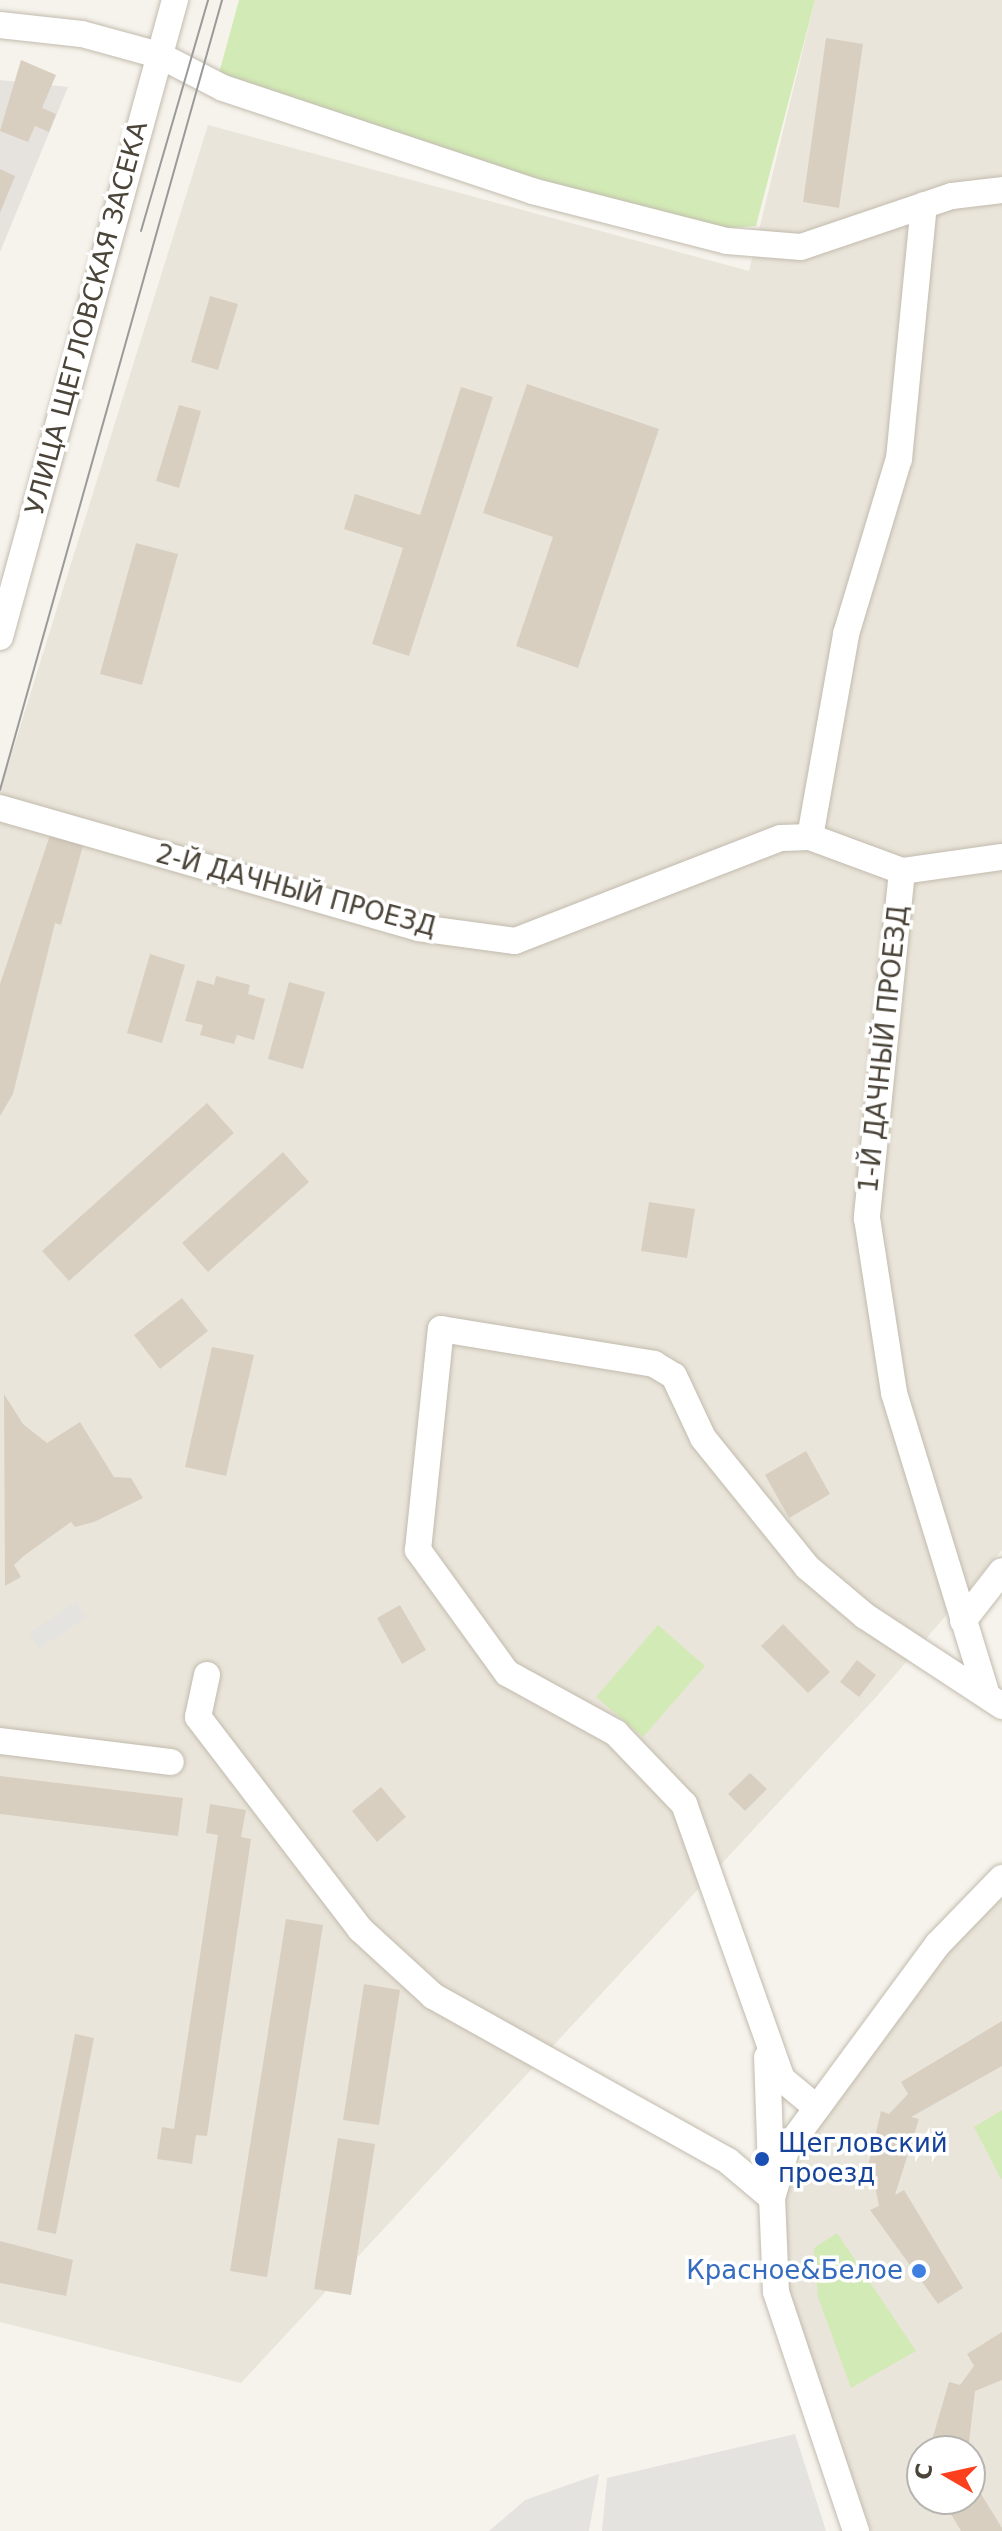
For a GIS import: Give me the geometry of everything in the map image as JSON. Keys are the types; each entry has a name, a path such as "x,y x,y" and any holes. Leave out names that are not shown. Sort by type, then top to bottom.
{"street":[{"name":"УЛИЦА ЩЕГЛОВСКАЯ ЗАСЕКА","path":"0,637 175,0"},
{"path":"0,25 82,34 159,55 223,88 517,186 727,241 801,247 924,205 1002,190"},
{"path":"810,837 846,634 899,459 924,205"},
{"name":"2-Й ДАЧНЫЙ ПРОЕЗД","path":"0,808 419,928 515,941 781,838 810,837 902,871 1002,857"},
{"name":"1-Й ДАЧНЫЙ ПРОЕЗД","path":"902,871 867,1218 894,1393 963,1621 994,1699"},
{"path":"817,2108 782,2079 684,1804 616,1733 507,1673 418,1550 441,1329 654,1364 674,1376 703,1438 807,1567 865,1616 994,1699"},
{"path":"963,1621 1002,1571"},
{"path":"207,1675 198,1717 360,1929 433,1996 728,2161 772,2198"},
{"path":"0,1741 171,1762"},
{"path":"772,2198 786,2150 938,1944 1002,1878"},
{"path":"767,2037 776,2292 856,2531"}],"shaded area":[{"path":"815,0 1002,0 1002,1550 877,1696 241,2383 0,2322 0,791 208,125 749,271"},
{"path":"0,80 68,87 0,252"},
{"path":"76,1602 86,1618 39,1649 29,1633"},
{"path":"1002,1894 1002,2531 871,2531 787,2291 783,2200 819,2116 944,1955"},
{"path":"795,2434 826,2531 602,2531 607,2478"},
{"path":"599,2474 589,2531 489,2531 525,2500"}],"green space":[{"path":"239,0 815,0 756,226 726,228 535,179 218,77"},
{"path":"658,1625 705,1666 643,1737 596,1697"},
{"path":"1002,2110 1002,2178 1001,2179 974,2127"},
{"path":"837,2233 916,2351 851,2388 818,2297 814,2248"}],"building":[{"path":"826,38 863,44 839,208 803,202"},
{"path":"21,60 56,75 42,108 56,114 49,132 35,126 28,142 0,131"},
{"path":"0,169 15,176 0,213"},
{"path":"210,296 238,304 218,370 191,362"},
{"path":"527,384 659,429 578,668 516,646 553,537 483,513"},
{"path":"461,387 493,397 409,656 372,644 403,548 344,529 355,494 420,515"},
{"path":"179,405 201,411 179,488 156,481"},
{"path":"136,543 178,554 142,685 100,674"},
{"path":"51,832 84,842 61,925 55,923 13,1094 0,1116 0,984"},
{"path":"150,954 185,965 162,1043 127,1033"},
{"path":"216,976 250,985 248,994 265,999 254,1040 237,1035 234,1044 200,1035 203,1025 185,1021 197,980 214,985"},
{"path":"289,982 325,992 303,1069 268,1059"},
{"path":"207,1103 234,1133 69,1281 42,1251"},
{"path":"283,1152 309,1182 208,1272 182,1243"},
{"path":"649,1202 695,1209 687,1258 641,1251"},
{"path":"182,1298 208,1331 160,1369 134,1335"},
{"path":"212,1347 254,1355 226,1476 185,1467"},
{"path":"4,1394 23,1424 47,1443 80,1422 114,1477 131,1478 143,1498 94,1522 75,1527 71,1522 14,1565 21,1577 5,1586"},
{"path":"806,1451 830,1494 789,1518 765,1475"},
{"path":"400,1605 426,1650 402,1664 377,1618"},
{"path":"783,1624 830,1672 808,1693 761,1646"},
{"path":"857,1660 876,1675 859,1697 840,1682"},
{"path":"750,1773 767,1789 745,1811 728,1794"},
{"path":"0,1776 183,1798 178,1836 0,1814"},
{"path":"381,1787 406,1817 377,1842 352,1811"},
{"path":"210,1804 246,1810 241,1837 251,1839 207,2136 196,2135 192,2164 157,2159 162,2127 174,2129 218,1835 206,1833"},
{"path":"286,1919 323,1925 267,2277 230,2271"},
{"path":"364,1984 400,1990 379,2125 343,2120"},
{"path":"1002,2021 1002,2066 911,2117 919,2119 895,2195 904,2190 963,2288 938,2304 870,2210 879,2206 874,2181 865,2179 881,2111 889,2114 908,2094 901,2082"},
{"path":"75,2034 94,2038 56,2234 37,2230"},
{"path":"338,2138 375,2144 351,2295 314,2289"},
{"path":"0,2241 73,2260 66,2296 0,2283"},
{"path":"1002,2332 1002,2380 975,2391 970,2435 933,2435 949,2382 960,2385 974,2366 967,2354"},
{"path":"986,2502 1002,2528 1002,2531 961,2531 952,2515 986,2515"}],"tram line":[{"path":"141,231 208,0"},
{"path":"0,790 222,0"}],"place":[{"name":"Щегловский проезд","path":"762,2159"},
{"name":"Красное&Белое","path":"919,2271"}]}
